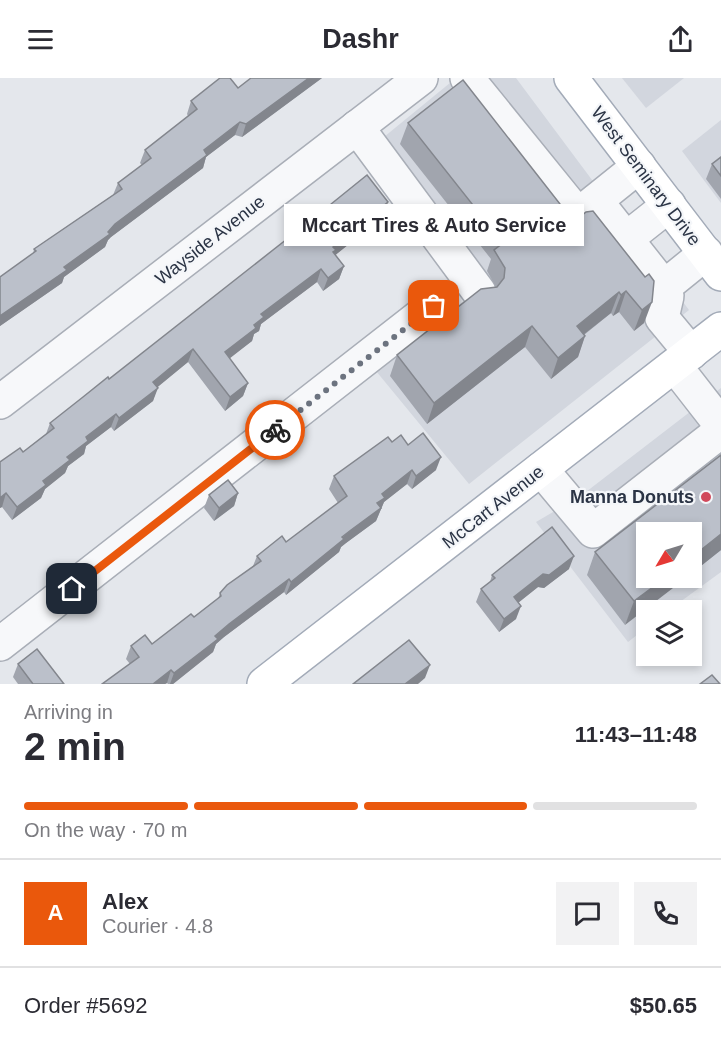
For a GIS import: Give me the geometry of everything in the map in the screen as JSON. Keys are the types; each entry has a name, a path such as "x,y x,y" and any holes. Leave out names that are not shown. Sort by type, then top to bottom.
{"main road":[{"name":"West Seminary Drive","path":"571,78 713,264"},
{"name":"McCart Avenue","path":"264,684 721,329"}],"street":[{"name":"Wayside Avenue","path":"0,402 421,78"},
{"path":"467,78 578,215 639,166"},
{"path":"357,126 479,292"},
{"path":"596,201 664,287 667,296 663,318 683,359 721,425"},
{"path":"626,240 669,205"},
{"path":"664,287 713,264"},
{"path":"0,644 434,306"},
{"path":"541,469 593,531 721,431"}],"shaded area":[{"path":"456,78 516,78 689,310 469,484 376,371 471,295 362,155"},
{"path":"622,78 684,78 646,108"},
{"path":"721,120 721,203 682,151"},
{"path":"721,388 721,572 702,586 702,522 636,522 636,588 699,588 683,600 636,600 636,636 628,642 536,522 582,495"}],"building":[{"path":"220,78 230,78 238,88 251,78 309,78 246,124 240,122 204,150 207,155 115,224 108,232 110,234 64,267 67,270 0,316 0,277 36,251 34,249 122,189 118,183 151,158 145,150 197,109 191,101"},
{"path":"463,80 574,222 586,212 593,211 645,277 649,274 654,281 652,302 642,310 626,291 621,295 619,292 577,326 585,336 558,358 532,326 434,403 397,355 481,289 497,287 504,278 505,268 494,250 503,243 408,123"},
{"path":"721,157 721,176 712,164"},
{"path":"367,175 388,202 333,247 336,250 333,252 344,266 328,278 321,269 261,314 264,317 254,325 256,328 225,352 248,383 230,397 193,349 153,382 158,388 119,418 116,414 86,437 88,441 67,457 70,460 43,481 46,485 17,507 6,493 0,498 0,462 20,448 23,452 54,428 50,423 287,239 291,244 319,222 315,217"},
{"path":"423,433 441,457 416,476 412,470 382,494 385,498 377,503 381,508 342,537 344,539 291,582 289,579 229,624 215,636 218,639 174,673 171,670 153,684 102,684 139,657 131,646 145,635 152,644 191,614 194,617 221,596 220,593 227,585 261,561 257,556 282,536 286,542 347,496 334,476 388,437 392,442 401,435 408,445"},
{"path":"721,455 721,534 702,549 702,522 636,522 636,588 652,588 634,601 595,552"},
{"path":"228,480 238,493 219,508 209,495"},
{"path":"552,527 574,556 549,575 543,574 514,597 521,606 504,619 481,589 495,578 492,575"},
{"path":"409,640 430,665 405,684 353,684"},
{"path":"37,649 64,684 33,684 18,664"},
{"path":"712,675 720,684 700,684"}],"way so far":[{"path":"275,430 434,306"}],"place":[{"name":"Mccart Tires & Auto Service","path":"434,306"},
{"name":"Manna Donuts","path":"706,497"}],"route":[{"path":"72,589 275,430"}]}
